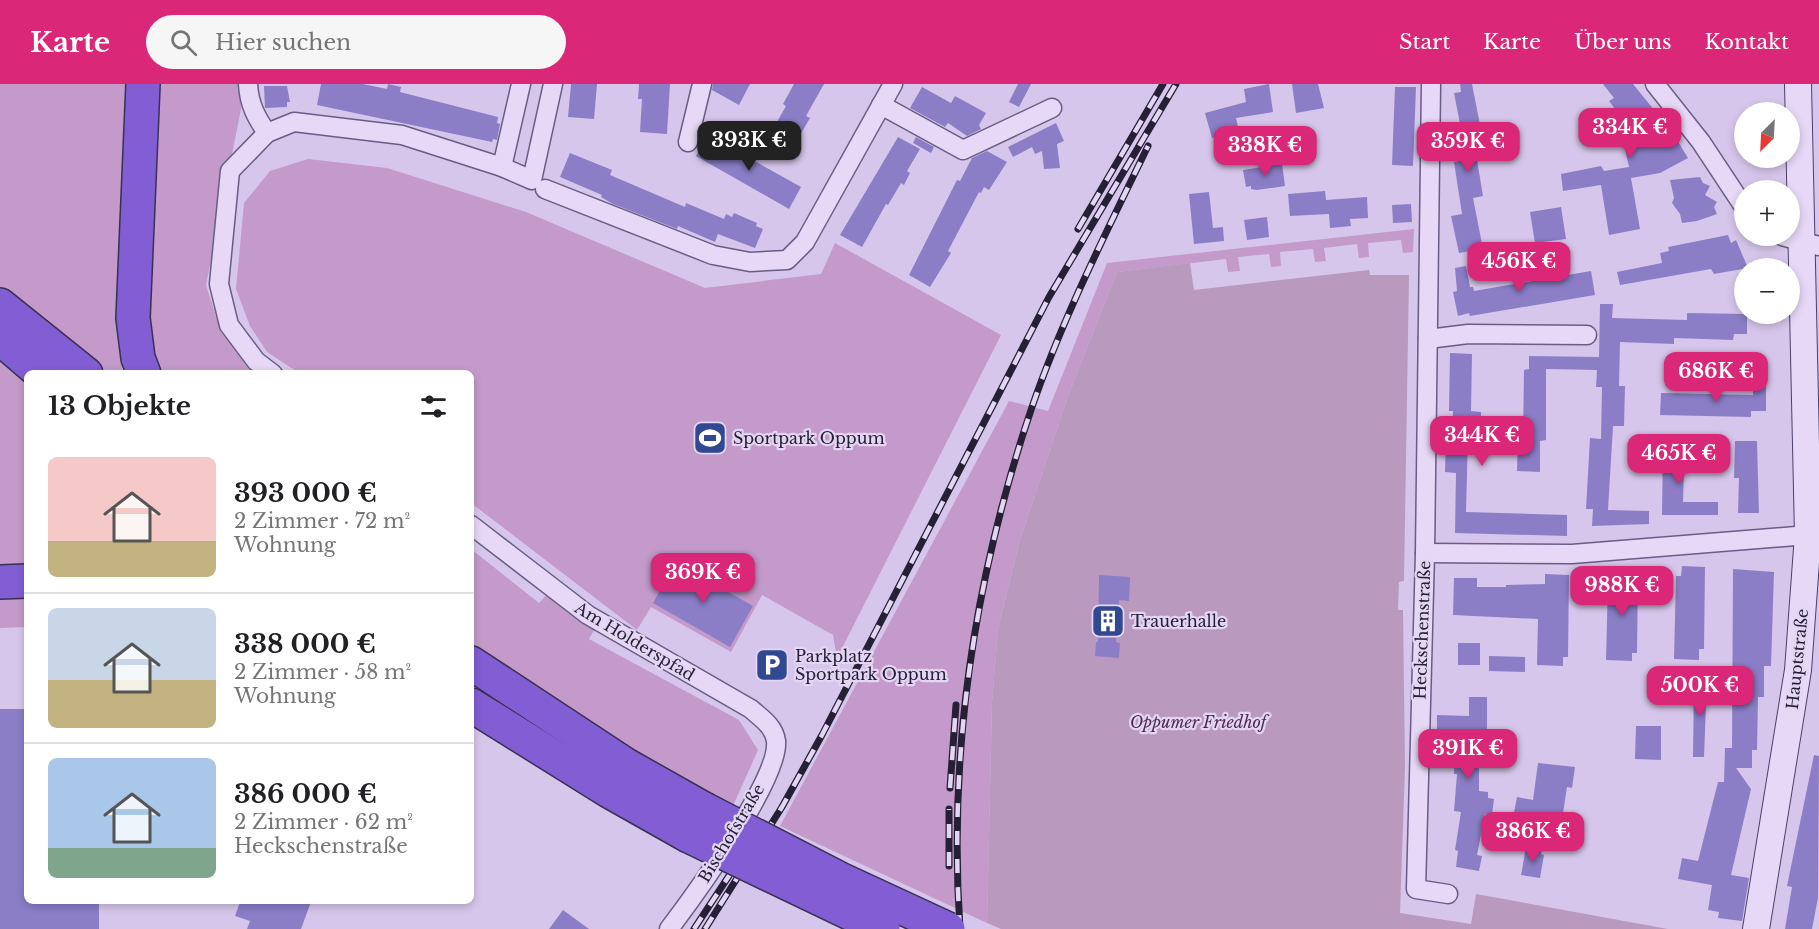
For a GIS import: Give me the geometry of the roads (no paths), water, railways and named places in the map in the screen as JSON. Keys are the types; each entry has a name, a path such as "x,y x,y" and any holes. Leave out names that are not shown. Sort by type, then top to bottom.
{"highway":[{"path":"142,370 138,358 133,318 143,84"},
{"path":"0,306 81,370"},
{"path":"0,338 37,370"},
{"path":"0,582 24,581"},
{"path":"474,665 626,765 695,822 884,929"},
{"path":"474,707 609,791 840,879 948,929"}],"main road":[{"name":"Hauptstraße","path":"1756,929 1798,670 1808,535 1798,84"}],"street":[{"path":"248,84 249,99 257,119 267,133"},
{"path":"502,167 521,84"},
{"path":"539,184 553,84"},
{"path":"688,142 702,84"},
{"path":"268,370 256,361 229,325 219,284 231,171 267,133 294,122 402,135 502,167 713,255 750,262 787,260 805,242 893,84"},
{"name":"Heckschenstraße","path":"1431,84 1425,553 1416,889 1448,894"},
{"path":"1655,84 1701,142 1734,192"},
{"path":"881,105 963,150 1052,108"},
{"path":"1428,339 1468,334 1587,335"},
{"name":"Am Holderspfad","path":"474,527 588,615 751,709 773,730"},
{"path":"1425,553 1572,554 1808,535"},
{"name":"Bischofstraße","path":"669,929 732,838 759,791 774,757 776,743 773,730"}],"railway":[{"path":"1078,229 1163,84"},
{"path":"705,929 782,807 822,735 1049,297 1176,84"},
{"path":"960,929 957,863 962,730 981,599 995,535 1012,470 1044,373 1086,275 1148,146"},
{"path":"950,788 956,705"},
{"path":"949,809 949,866"},
{"path":"694,929 744,853"}],"place":[{"name":"Sportpark Oppum","path":"710,438"},
{"name":"Trauerhalle","path":"1108,621"},
{"name":"Parkplatz Sportpark Oppum","path":"772,665"}],"park label":[{"name":"Oppumer Friedhof","path":"1198,722"}]}
